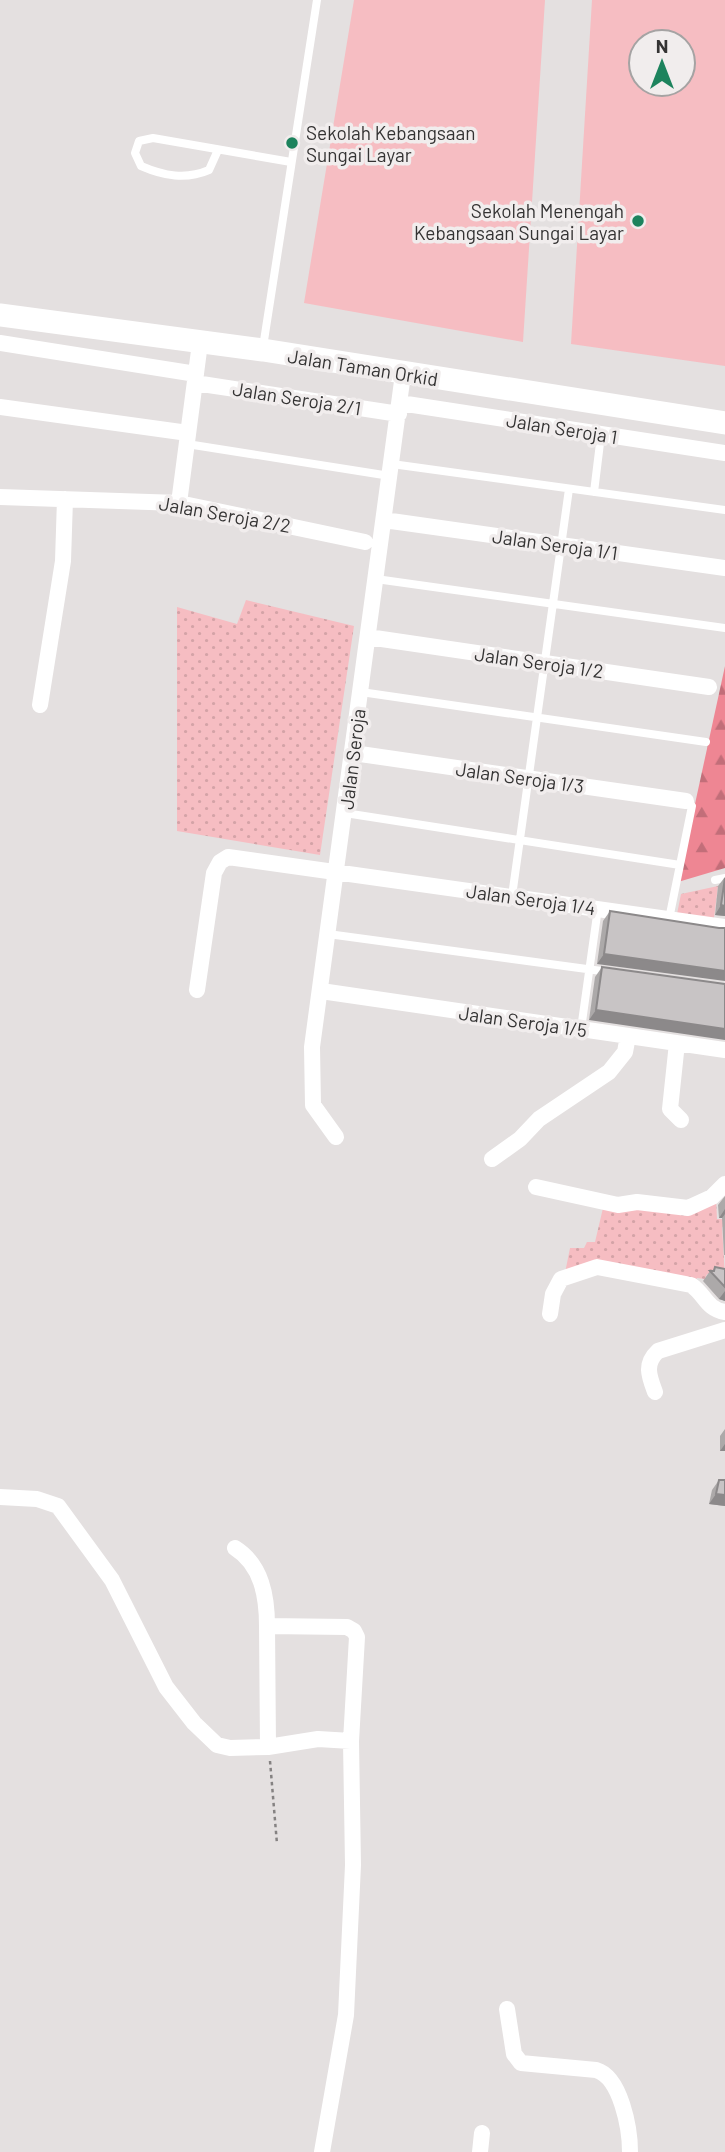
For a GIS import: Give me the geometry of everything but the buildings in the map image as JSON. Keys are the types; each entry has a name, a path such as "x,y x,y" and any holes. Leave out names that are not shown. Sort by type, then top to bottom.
{"main road":[{"name":"Jalan Taman Orkid","path":"0,315 263,350 725,423"}],"street":[{"name":"Jalan Seroja 2/1","path":"0,343 196,378 399,408"},
{"path":"179,503 200,343"},
{"name":"Jalan Seroja","path":"336,1137 317,1114 312,1098 312,1047 403,374"},
{"path":"0,407 188,438"},
{"name":"Jalan Seroja 1","path":"399,408 725,453"},
{"name":"Jalan Seroja 2/2","path":"0,497 179,503 365,542"},
{"path":"40,705 63,561 65,499"},
{"name":"Jalan Seroja 1/1","path":"384,520 725,568"},
{"name":"Jalan Seroja 1/2","path":"368,637 709,687"},
{"name":"Jalan Seroja 1/3","path":"353,753 686,801"},
{"name":"Jalan Seroja 1/4","path":"197,990 214,873 220,862 238,857 725,927"},
{"name":"Jalan Seroja 1/5","path":"321,991 725,1050"},
{"path":"492,1158 520,1139 539,1119 610,1072 625,1052 628,1036"},
{"path":"677,1043 670,1109 681,1120"},
{"path":"536,1187 618,1205 637,1202 688,1208 712,1197 725,1184"},
{"path":"550,1314 553,1294 561,1279 597,1267 691,1284 698,1289 710,1307 725,1312"},
{"path":"655,1392 648,1367 650,1359 659,1351 725,1330"},
{"path":"0,1497 37,1499 58,1506 107,1572 157,1674 209,1738 223,1747 268,1747 318,1739 351,1741"},
{"path":"235,1548 243,1553 259,1576 267,1626 268,1747"},
{"path":"267,1626 347,1627 354,1630 357,1637 351,1741 353,1865 346,2015 322,2152"},
{"path":"507,2009 514,2054 521,2063 596,2070 606,2075 623,2105 630,2152"},
{"path":"480,2152 482,2133"}],"lane":[{"path":"263,350 317,0"},
{"path":"218,150 209,170 195,176 156,172 141,166 135,153 139,141 153,138 291,162"},
{"path":"594,492 601,435"},
{"path":"188,438 391,470 569,489 725,510"},
{"path":"512,896 569,489"},
{"path":"376,579 725,628"},
{"path":"361,692 706,742"},
{"path":"669,919 692,806 686,801"},
{"path":"345,813 520,838 680,865"},
{"path":"715,880 725,878"},
{"path":"581,1029 598,908"},
{"path":"328,934 617,973"}],"path":[{"path":"268,1747 277,1844"}],"shaded area":[{"path":"354,0 545,0 523,342 304,303"},
{"name":"Sekolah Menengah Kebangsaan Sungai Layar","path":"592,0 725,0 725,366 571,344"},
{"path":"246,600 354,626 320,855 177,831 177,607 237,624"},
{"path":"718,886 714,918 677,914 681,894"},
{"path":"716,1198 717,1219 725,1219 725,1226 722,1227 725,1277 707,1274 705,1279 697,1278 694,1283 610,1265 565,1273 570,1248 584,1248 587,1242 595,1242 603,1208"}],"green space":[{"path":"725,666 725,868 678,882"}],"place":[{"name":"Sekolah Kebangsaan Sungai Layar","path":"292,143"},
{"name":"Sekolah Menengah Kebangsaan Sungai Layar","path":"638,221"}]}
